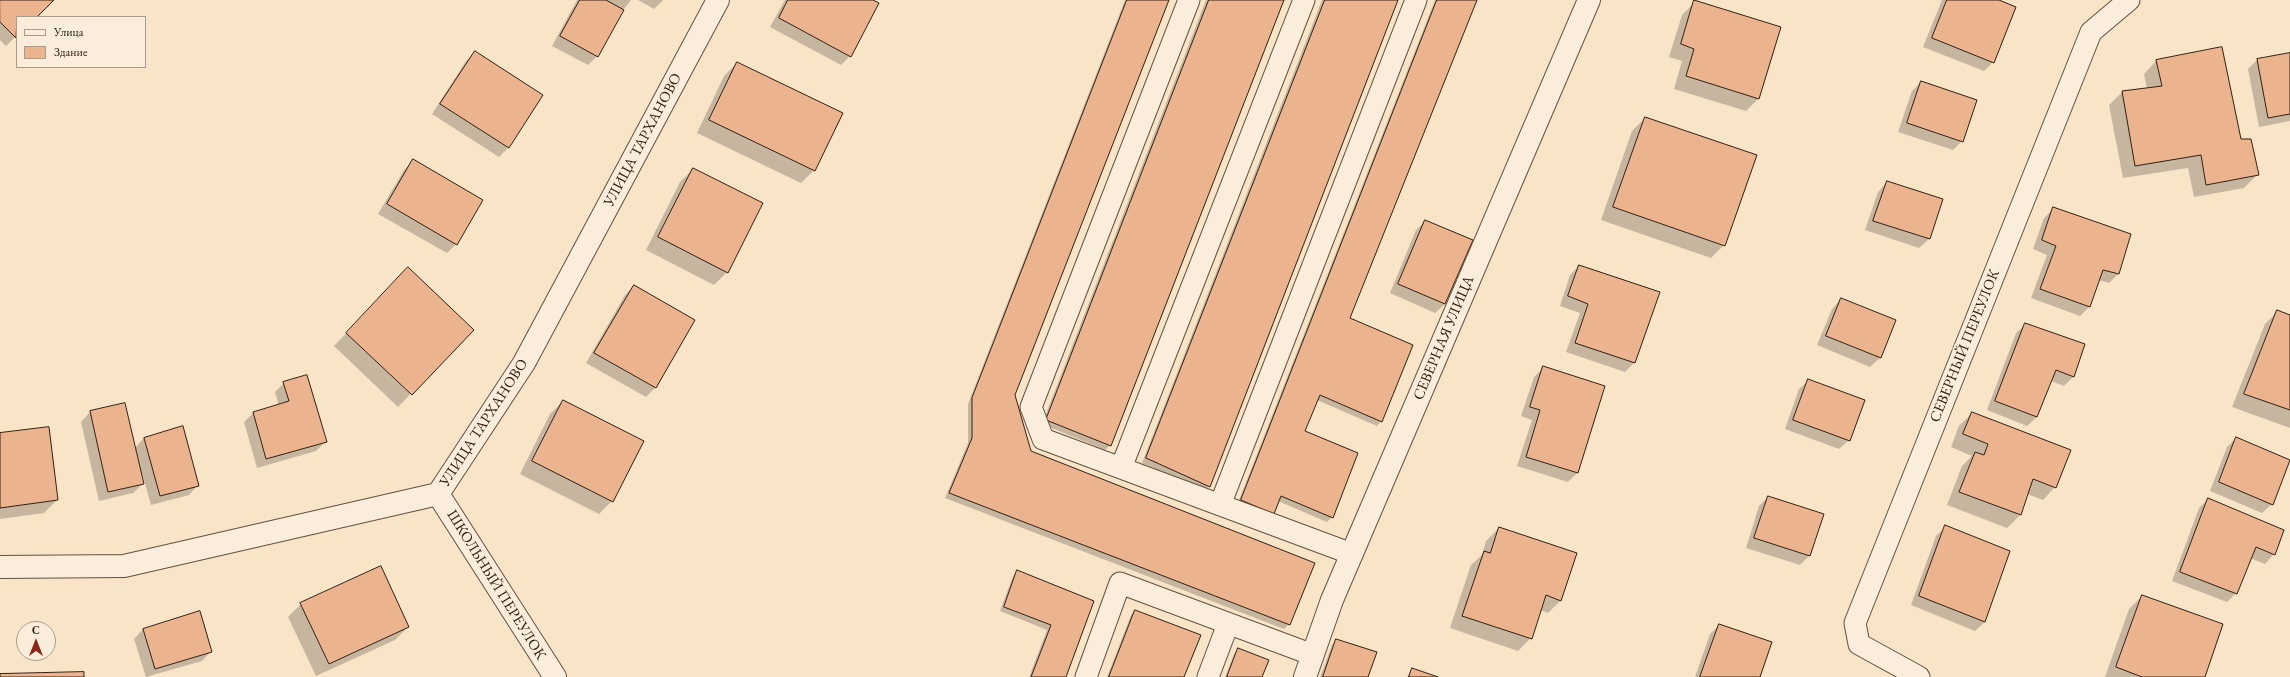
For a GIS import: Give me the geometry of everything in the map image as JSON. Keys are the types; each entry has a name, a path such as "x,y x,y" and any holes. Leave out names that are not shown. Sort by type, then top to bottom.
{"street":[{"name":"УЛИЦА ТАРХАНОВО","path":"0,567 124,566 438,494 524,363 718,0"},
{"name":"СЕВЕРНАЯ УЛИЦА","path":"1305,677 1332,600 1588,0"},
{"name":"ШКОЛЬНЫЙ ПЕРЕУЛОК","path":"438,494 555,677"}],"lane":[{"path":"1190,0 1031,407 1043,439 1352,554"},
{"path":"1121,468 1304,0"},
{"path":"1220,505 1416,0"},
{"name":"СЕВЕРНЫЙ ПЕРЕУЛОК","path":"1919,677 1859,644 1855,623 2091,32 2128,0"},
{"path":"1086,677 1120,584 1313,655"},
{"path":"1208,677 1228,624"}],"building":[{"path":"0,0 54,0 38,16 16,16 16,38 0,22"},
{"path":"580,0 606,0 624,10 598,57 560,36"},
{"path":"788,0 873,0 879,3 851,57 779,18"},
{"path":"1127,0 1169,0 1015,395 1031,451 1315,563 1290,625 949,493 972,438 972,398"},
{"path":"1209,0 1284,0 1111,446 1046,420"},
{"path":"1325,0 1398,0 1210,487 1146,458"},
{"path":"1437,0 1477,0 1350,318 1413,345 1382,422 1320,395 1305,431 1358,453 1333,518 1281,496 1274,514 1241,500"},
{"path":"1694,0 1781,27 1759,99 1686,76 1694,49 1681,44"},
{"path":"1947,0 1999,0 2016,7 1994,63 1932,38"},
{"path":"2222,47 2241,139 2251,139 2259,175 2206,185 2201,155 2135,166 2122,91 2162,86 2156,60"},
{"path":"475,51 543,95 509,148 440,104"},
{"path":"2290,53 2290,114 2268,118 2257,59"},
{"path":"737,62 843,113 815,171 709,120"},
{"path":"1921,81 1977,100 1963,142 1907,123"},
{"path":"1645,117 1757,155 1725,246 1613,207"},
{"path":"413,159 483,200 457,245 387,204"},
{"path":"693,168 763,203 728,273 658,237"},
{"path":"1887,181 1943,199 1930,239 1873,221"},
{"path":"2053,207 2131,234 2119,274 2103,270 2090,307 2040,289 2056,246 2042,240"},
{"path":"1425,220 1473,240 1445,304 1398,284"},
{"path":"1579,265 1660,292 1635,363 1575,343 1588,304 1568,296"},
{"path":"408,267 474,330 412,395 346,333"},
{"path":"634,285 695,320 656,388 594,353"},
{"path":"1841,298 1896,320 1881,358 1826,336"},
{"path":"2277,310 2290,315 2290,410 2244,394"},
{"path":"2025,323 2085,344 2074,377 2056,370 2037,417 1995,401"},
{"path":"1543,366 1605,386 1578,473 1526,457 1540,410 1530,407"},
{"path":"307,375 327,442 266,459 253,412 289,401 283,382"},
{"path":"1808,379 1865,400 1850,441 1793,420"},
{"path":"563,400 644,441 613,502 532,461"},
{"path":"125,403 144,484 108,492 90,411"},
{"path":"1972,412 2071,450 2056,488 2033,479 2021,515 1959,492 1975,452 1984,455 1988,444 1963,434"},
{"path":"183,426 199,486 160,496 144,438"},
{"path":"49,427 58,500 0,508 0,433"},
{"path":"2236,437 2290,460 2273,505 2219,482"},
{"path":"1768,496 1824,514 1810,556 1754,538"},
{"path":"2208,498 2284,530 2275,555 2256,547 2237,594 2180,572"},
{"path":"1945,525 2010,551 1985,622 1919,596"},
{"path":"1499,527 1577,553 1561,601 1546,595 1532,639 1462,616 1484,551 1490,553"},
{"path":"381,566 409,627 329,664 300,603"},
{"path":"1017,570 1094,601 1066,677 1031,677 1051,625 1004,607"},
{"path":"2142,595 2223,624 2205,677 2142,677 2116,667"},
{"path":"1135,610 1201,635 1184,677 1109,677"},
{"path":"200,611 212,652 155,669 143,629"},
{"path":"1719,624 1772,642 1760,677 1700,677"},
{"path":"1336,639 1377,652 1368,677 1323,677"},
{"path":"1238,648 1269,660 1262,677 1227,677"},
{"path":"1412,668 1438,677 1409,677"},
{"path":"84,672 84,677 0,677 0,674"}]}
